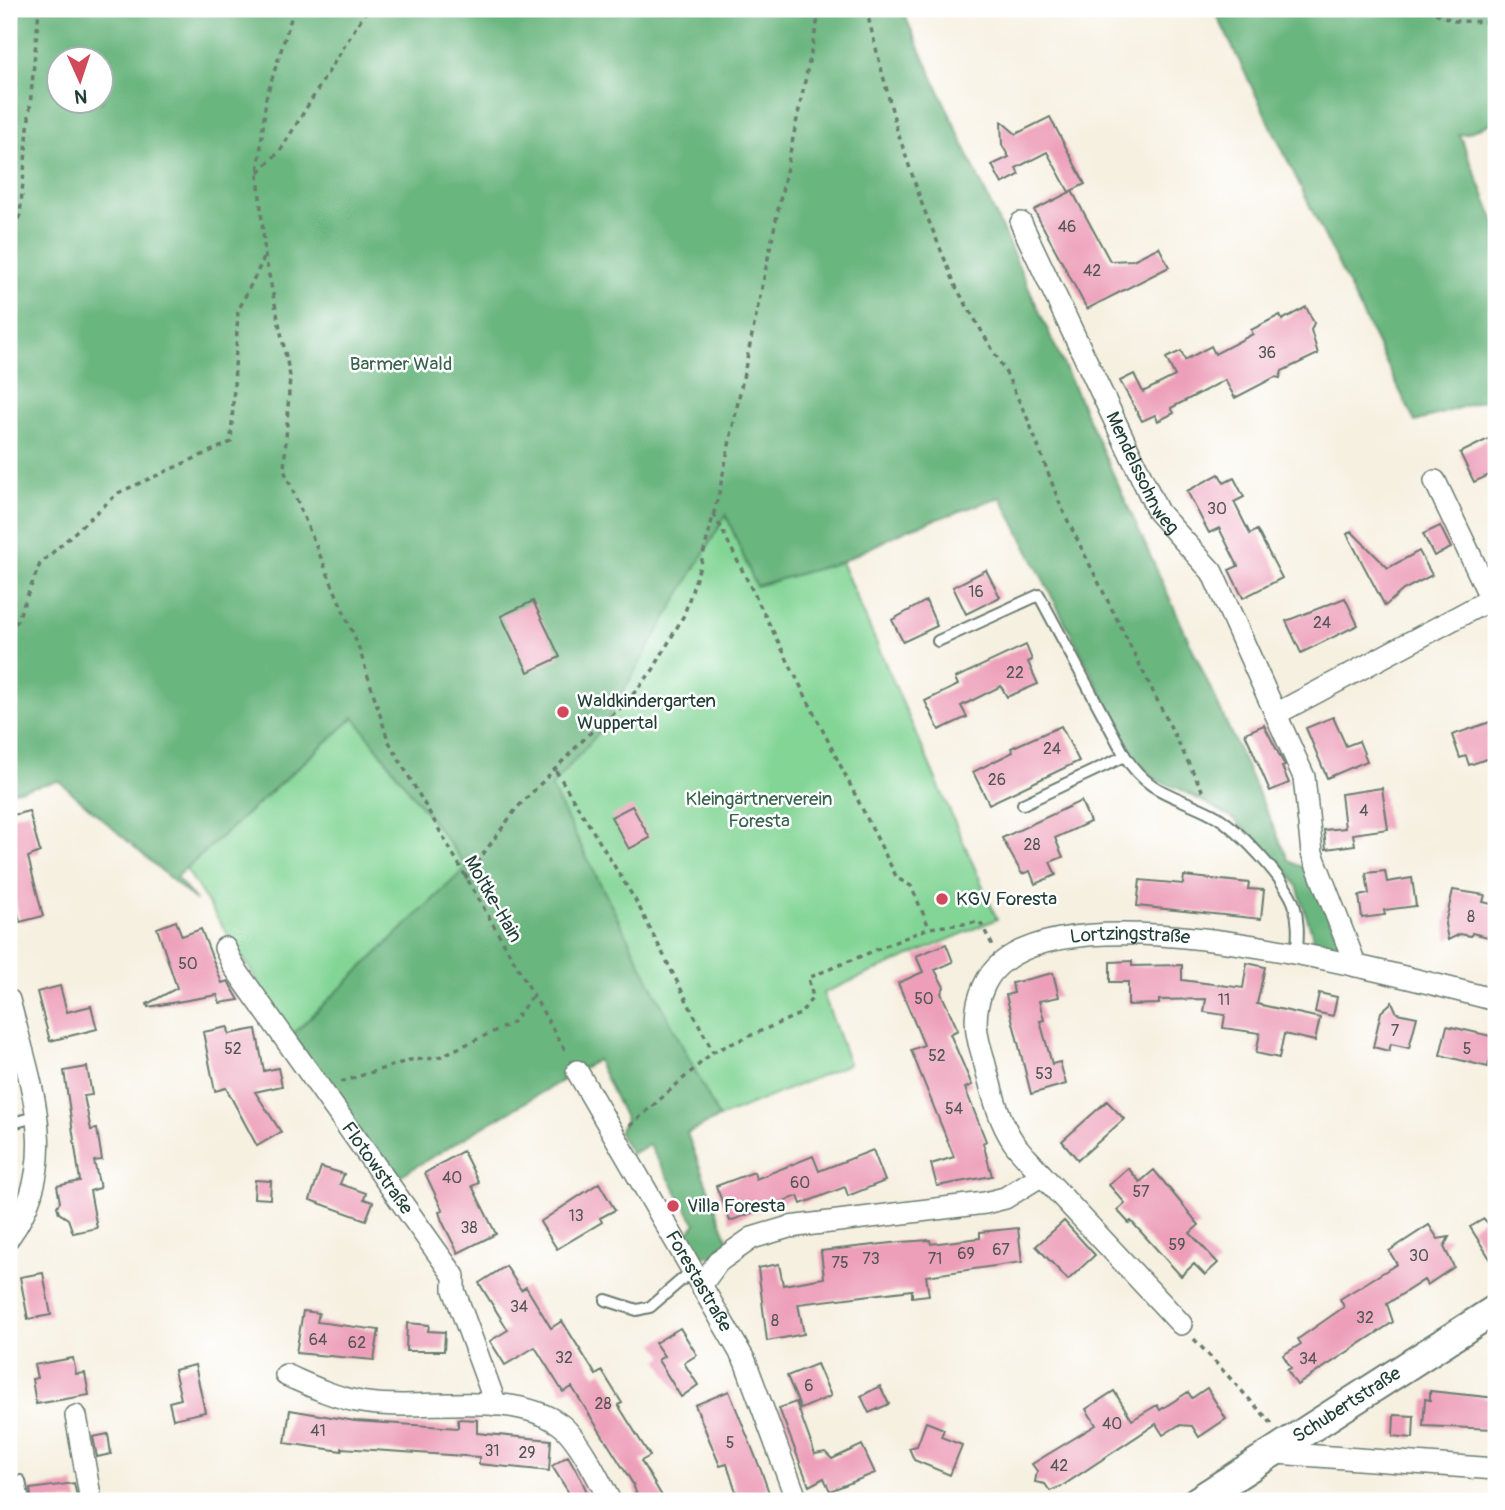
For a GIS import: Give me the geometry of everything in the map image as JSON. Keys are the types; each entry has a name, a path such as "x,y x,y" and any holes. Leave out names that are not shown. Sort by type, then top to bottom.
{"street":[{"name":"Mendelssohnweg","path":"1021,223 1158,512 1212,572 1304,777 1312,853 1356,966"},
{"path":"1276,714 1491,599 1435,481"},
{"name":"Lortzingstraße","path":"1181,1324 1014,1143 1001,1118 975,1028 977,1002 987,979 1002,962 1024,949 1049,942 1102,935 1192,937 1297,952 1496,1000"},
{"name":"Flotowstraße","path":"225,948 234,967 454,1276 454,1290 496,1405"},
{"path":"9,1000 38,1116 40,1137 36,1176 26,1208 9,1237"},
{"name":"Forestastraße","path":"576,1071 746,1361 797,1501"},
{"path":"698,1277 752,1238 789,1227 985,1203 1005,1198 1042,1175"},
{"name":"Schubertstraße","path":"1197,1501 1276,1441 1496,1310"},
{"path":"286,1375 318,1390 357,1401 401,1405 496,1405 529,1410 563,1426 610,1501"},
{"path":"76,1416 91,1501"},
{"path":"1276,1441 1496,1469"}],"lane":[{"path":"938,641 1038,595 1137,776 1157,790 1214,814 1238,832 1293,901 1299,924 1297,952"},
{"path":"1023,804 1125,756"},
{"path":"9,1124 38,1116"},
{"path":"606,1300 637,1310 650,1307 698,1277"},
{"path":"20,1481 24,1501"}],"path":[{"path":"9,237 20,215 39,9"},
{"name":"Moltke-Hain","path":"294,9 266,98 258,174 265,256 290,376 284,470 359,648 388,740 576,1071"},
{"path":"258,174 280,151 367,9"},
{"path":"465,879 516,809 556,771 589,734 624,705 653,670 684,615 701,563 713,512 820,9"},
{"path":"866,9 897,130 923,208 957,289 1005,370 1030,422 1061,507 1214,814"},
{"path":"1426,9 1454,21 1496,22"},
{"path":"9,631 15,626 40,564 118,493 231,442 238,311 265,256"},
{"path":"713,512 897,878 911,886 929,928"},
{"path":"556,771 637,903 713,1052"},
{"path":"629,1127 713,1052 800,1014 813,997 808,978 929,928 980,922 989,940"},
{"path":"311,1075 344,1083 410,1060 437,1058 512,1023 533,995"},
{"path":"1181,1324 1276,1441"}],"green space":[{"name":"Barmer Wald","path":"9,9 911,9 905,16 1289,861 1310,871 1342,946 1314,940 1297,886 1284,867 1233,818 1180,789 1158,781 1136,761 1001,497 908,529 841,562 756,586 726,515 600,731 551,787 719,1118 687,1133 730,1246 709,1256 693,1251 682,1239 696,1224 649,1145 631,1154 618,1132 626,1120 597,1060 393,1180 292,1035 467,867 354,717 176,877 196,901 59,781 9,792"},
{"path":"1214,9 1496,9 1496,121 1459,134 1496,224 1496,396 1415,422"},
{"name":"Kleingärtnerverein Foresta","path":"726,514 756,586 841,562 997,919 823,993 849,1064 719,1118 551,787 600,731"},
{"path":"354,717 467,867 292,1035 186,869"}],"building":[{"path":"1050,117 1085,184 1069,192 1047,152 1016,168 1019,175 1002,184 992,165 1009,157 1002,145 1001,121 1016,134"},
{"path":"1072,191 1110,261 1133,260 1159,247 1169,267 1087,309 1034,210"},
{"path":"1306,307 1314,323 1311,330 1318,354 1282,371 1280,378 1275,377 1235,398 1225,380 1171,408 1174,413 1158,421 1155,415 1142,421 1120,381 1134,374 1143,392 1175,376 1166,358 1181,351 1185,360 1211,346 1215,354 1253,334 1251,330 1280,315 1282,320"},
{"path":"1496,435 1496,472 1474,482 1460,453"},
{"path":"1219,474 1224,483 1234,478 1244,497 1234,502 1250,534 1257,530 1282,578 1243,598 1229,570 1238,566 1219,528 1209,533 1187,491"},
{"path":"1440,526 1451,548 1434,556 1423,534"},
{"path":"1351,531 1388,568 1419,551 1432,575 1403,590 1385,606 1347,534"},
{"path":"986,570 1000,597 966,614 953,587"},
{"path":"1345,598 1358,625 1301,653 1286,621"},
{"path":"533,601 560,657 528,672 501,616"},
{"path":"926,601 937,626 903,642 892,620"},
{"path":"1026,645 1032,660 1028,662 1038,684 1007,697 1001,686 961,706 967,717 939,730 925,701 958,685 955,678"},
{"path":"1333,717 1346,746 1359,741 1367,761 1327,778 1306,728"},
{"path":"1496,720 1496,756 1469,765 1466,756 1460,758 1452,735"},
{"path":"1264,725 1285,766 1282,767 1289,783 1270,791 1245,733"},
{"path":"1061,726 1079,761 989,804 973,772 1013,752 1011,748"},
{"path":"1382,788 1388,829 1353,834 1355,845 1326,849 1324,830 1345,828 1341,794"},
{"path":"1081,801 1090,822 1055,838 1063,857 1050,862 1056,875 1035,884 1030,871 1022,874 1002,838"},
{"path":"632,806 650,838 629,849 611,817"},
{"path":"29,811 40,852 28,857 43,916 20,922 9,877 9,816"},
{"path":"1385,871 1387,882 1412,878 1416,906 1384,910 1385,915 1362,918 1359,896 1369,894 1366,873"},
{"path":"1184,876 1249,883 1248,889 1264,890 1261,919 1137,906 1140,880 1183,884"},
{"path":"1453,890 1485,895 1483,902 1496,905 1496,939 1472,933 1471,936 1460,934 1448,940 1445,924"},
{"path":"176,921 182,936 201,929 222,983 228,981 239,1000 220,1003 217,995 148,1007 147,1004 177,988 157,928"},
{"path":"946,944 953,962 935,970 944,987 941,993 958,1030 950,1034 972,1085 965,1088 986,1141 983,1143 992,1176 937,1186 931,1164 954,1157 911,1050 924,1045 898,983 923,972 916,956"},
{"path":"1132,961 1132,966 1182,965 1182,980 1243,988 1247,963 1265,967 1257,1004 1320,1018 1315,1041 1284,1034 1279,1058 1256,1053 1260,1033 1223,1028 1225,1015 1204,1012 1206,999 1159,1000 1159,1004 1128,1005 1128,982 1110,982 1110,962"},
{"path":"1053,973 1059,997 1039,1001 1044,1020 1040,1021 1052,1064 1060,1062 1066,1084 1031,1094 1006,995 1014,993 1012,983"},
{"path":"60,986 67,1012 91,1006 97,1029 50,1041 37,992"},
{"path":"1319,993 1337,997 1333,1016 1315,1012"},
{"path":"1392,1002 1397,1013 1417,1017 1409,1048 1391,1044 1389,1051 1373,1047 1381,1012"},
{"path":"1447,1026 1495,1037 1488,1067 1440,1055"},
{"path":"228,1027 229,1034 256,1029 264,1071 278,1068 282,1086 255,1092 281,1132 257,1146 226,1088 215,1091 203,1032"},
{"path":"87,1067 92,1095 84,1096 91,1130 97,1129 102,1160 94,1161 100,1188 90,1191 97,1228 73,1233 68,1219 59,1213 57,1206 60,1202 57,1186 80,1181 64,1071"},
{"path":"1107,1101 1124,1119 1078,1160 1062,1141"},
{"path":"873,1150 885,1181 848,1196 845,1187 801,1204 798,1196 730,1221 716,1186 754,1172 756,1179 813,1156 819,1171"},
{"path":"463,1151 479,1183 472,1186 496,1234 458,1253 442,1221 439,1212 443,1211 425,1173"},
{"path":"321,1167 344,1174 340,1184 366,1193 364,1199 373,1202 366,1220 310,1200"},
{"path":"1128,1168 1140,1182 1154,1170 1199,1225 1190,1233 1218,1263 1205,1275 1194,1264 1181,1276 1131,1221 1129,1223 1117,1210 1125,1203 1109,1185"},
{"path":"255,1180 271,1181 270,1199 254,1198"},
{"path":"599,1183 615,1210 600,1218 602,1222 557,1249 540,1222"},
{"path":"1484,1219 1496,1231 1496,1268 1470,1227"},
{"path":"1064,1221 1095,1255 1068,1280 1036,1246"},
{"path":"1429,1225 1438,1239 1449,1237 1444,1247 1454,1267 1427,1285 1424,1280 1387,1304 1393,1322 1297,1385 1287,1370 1291,1368 1283,1355 1301,1344 1298,1339 1344,1307 1340,1299 1397,1264 1389,1251"},
{"path":"1018,1228 1022,1262 926,1276 929,1295 912,1297 912,1290 798,1304 804,1334 767,1341 758,1268 779,1264 783,1285 824,1278 821,1251 930,1240 931,1244 980,1238 980,1232"},
{"path":"506,1266 521,1290 526,1287 551,1328 562,1321 596,1375 602,1371 622,1403 618,1405 650,1456 641,1461 665,1501 639,1501 633,1484 572,1387 563,1392 535,1347 505,1365 490,1341 508,1330 479,1283"},
{"path":"43,1273 51,1315 28,1319 20,1277"},
{"path":"303,1311 319,1313 317,1322 379,1330 374,1360 296,1353"},
{"path":"407,1323 429,1325 428,1331 445,1332 444,1351 406,1351"},
{"path":"680,1328 697,1355 684,1363 698,1385 681,1397 658,1360 664,1356 655,1343"},
{"path":"73,1358 76,1374 85,1373 89,1395 36,1404 32,1379 37,1378 34,1365"},
{"path":"817,1364 831,1396 801,1409 787,1376"},
{"path":"195,1365 205,1412 173,1419 169,1402 181,1399 174,1370"},
{"path":"880,1386 889,1404 869,1413 861,1396"},
{"path":"1207,1388 1226,1419 1199,1437 1192,1426 1179,1425 1163,1435 1156,1424 1062,1486 1050,1491 1045,1484 1035,1482 1037,1471 1032,1464 1096,1425 1086,1409 1114,1391 1132,1420 1157,1405 1160,1410 1188,1392 1192,1398"},
{"path":"729,1391 772,1501 739,1501 727,1464 720,1466 695,1405"},
{"path":"1430,1391 1496,1398 1495,1429 1423,1426 1425,1399 1430,1400"},
{"path":"796,1402 815,1454 825,1452 832,1459 862,1445 875,1473 830,1491 824,1478 809,1486 779,1408"},
{"path":"290,1410 355,1421 458,1428 458,1419 477,1420 477,1433 551,1440 549,1471 479,1464 479,1457 342,1448 342,1451 285,1443"},
{"path":"1394,1415 1414,1416 1413,1438 1393,1436"},
{"path":"926,1422 944,1429 941,1437 962,1445 950,1475 914,1460 909,1448 917,1446"},
{"path":"108,1434 111,1454 97,1457 93,1437"},
{"path":"568,1456 591,1501 574,1501 552,1466"},
{"path":"74,1483 78,1501 32,1501 30,1489"}],"place":[{"name":"Waldkindergarten Wuppertal","path":"563,712"},
{"name":"KGV Foresta","path":"942,899"},
{"name":"Villa Foresta","path":"673,1206"}]}
